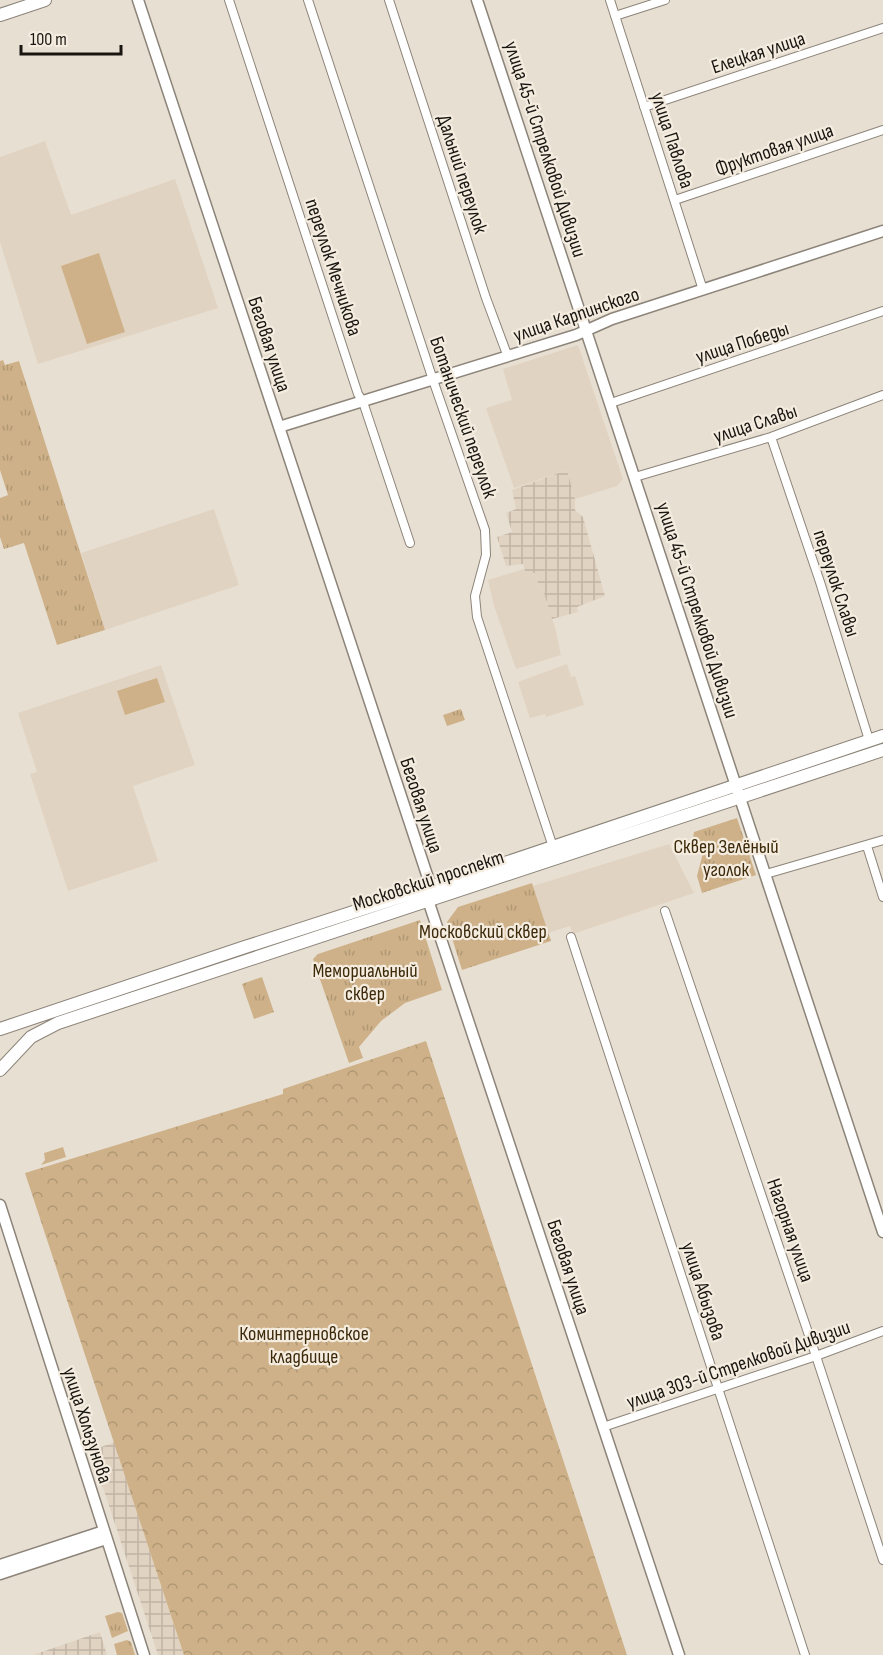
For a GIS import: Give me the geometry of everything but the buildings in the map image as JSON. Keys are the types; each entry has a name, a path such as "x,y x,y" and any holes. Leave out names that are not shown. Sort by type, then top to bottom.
{"main road":[{"path":"0,6 19,0"},
{"path":"0,15 45,0"},
{"name":"Московский проспект","path":"0,1070 31,1037 58,1023 428,900 883,736"},
{"name":"Московский проспект","path":"0,1029 553,847 737,790 883,750"}],"street":[{"name":"Беговая улица","path":"138,0 431,887"},
{"name":"переулок Мечникова","path":"229,0 358,394 363,402 410,543"},
{"name":"Ботанический переулок","path":"308,0 433,380 485,530 486,555 475,596 477,617 553,847"},
{"name":"Дальний переулок","path":"389,0 486,298 508,357"},
{"name":"улица 45-й Стрелковой Дивизии","path":"477,0 883,1232"},
{"name":"улица Павлова","path":"610,0 703,290"},
{"path":"615,16 665,0"},
{"name":"Елецкая улица","path":"644,106 883,28"},
{"name":"Фруктовая улица","path":"675,200 883,130"},
{"name":"улица Карпинского","path":"279,427 508,357 612,319 883,231"},
{"name":"улица Победы","path":"611,403 883,311"},
{"name":"улица Славы","path":"635,477 771,437 883,395"},
{"name":"переулок Славы","path":"771,437 820,582 869,740"},
{"path":"765,874 883,840"},
{"path":"867,846 883,897"},
{"path":"428,900 431,887"},
{"name":"Беговая улица","path":"428,900 680,1655"},
{"name":"Нагорная улица","path":"665,911 883,1560"},
{"name":"улица Абызова","path":"571,937 806,1655"},
{"name":"улица Хользунова","path":"0,1205 138,1655"},
{"name":"улица Хользунова","path":"0,1227 102,1536 144,1655"},
{"name":"улица 303-й Стрелковой Дивизии","path":"603,1427 816,1356 883,1331"},
{"path":"0,1565 102,1536"},
{"path":"0,1574 102,1536"}],"shaded area":[{"path":"45,141 71,215 175,179 218,308 38,364 0,242 0,157"},
{"path":"578,345 623,479 617,486 575,499 567,470 514,488 486,408 512,400 503,369"},
{"path":"567,470 575,499 575,510 583,517 605,596 577,607 578,612 552,619 535,573 525,571 523,564 506,566 497,537 512,532 506,513 516,509 512,490"},
{"path":"214,509 239,585 105,630 81,553"},
{"path":"524,569 535,572 540,589 543,590 561,655 516,669 494,606 488,580"},
{"path":"567,664 571,677 575,676 584,705 546,717 545,714 530,718 518,682"},
{"path":"161,665 195,765 133,786 158,861 68,891 30,774 37,772 18,713"},
{"path":"669,844 694,893 573,934 570,926 548,933 533,886"},
{"path":"114,1442 184,1655 158,1655 91,1451"},
{"path":"100,1632 107,1655 33,1655"}],"green space":[{"path":"99,253 125,332 87,344 61,266"},
{"path":"3,360 5,365 19,361 105,630 57,645 24,543 4,549 0,537 0,498 8,495 0,470 0,361"},
{"path":"157,678 165,702 125,715 117,691"},
{"path":"461,709 465,720 447,726 443,715"},
{"name":"Сквер Зелёный уголок","path":"737,818 756,875 702,893 697,876 703,853 691,848 694,832"},
{"name":"Московский сквер","path":"532,883 551,941 462,970 447,922 458,907"},
{"name":"Мемориальный сквер","path":"420,920 442,990 405,1003 381,1021 359,1047 363,1058 349,1063 313,959 318,954"},
{"path":"262,977 274,1012 254,1019 242,984"},
{"name":"Коминтерновское кладбище","path":"426,1041 627,1655 184,1655 25,1173 283,1094 283,1089"},
{"path":"63,1147 66,1157 41,1165 45,1160 44,1153"},
{"path":"122,1613 128,1631 112,1638 105,1616"},
{"path":"127,1640 131,1642 135,1655 117,1655 114,1644"}]}
